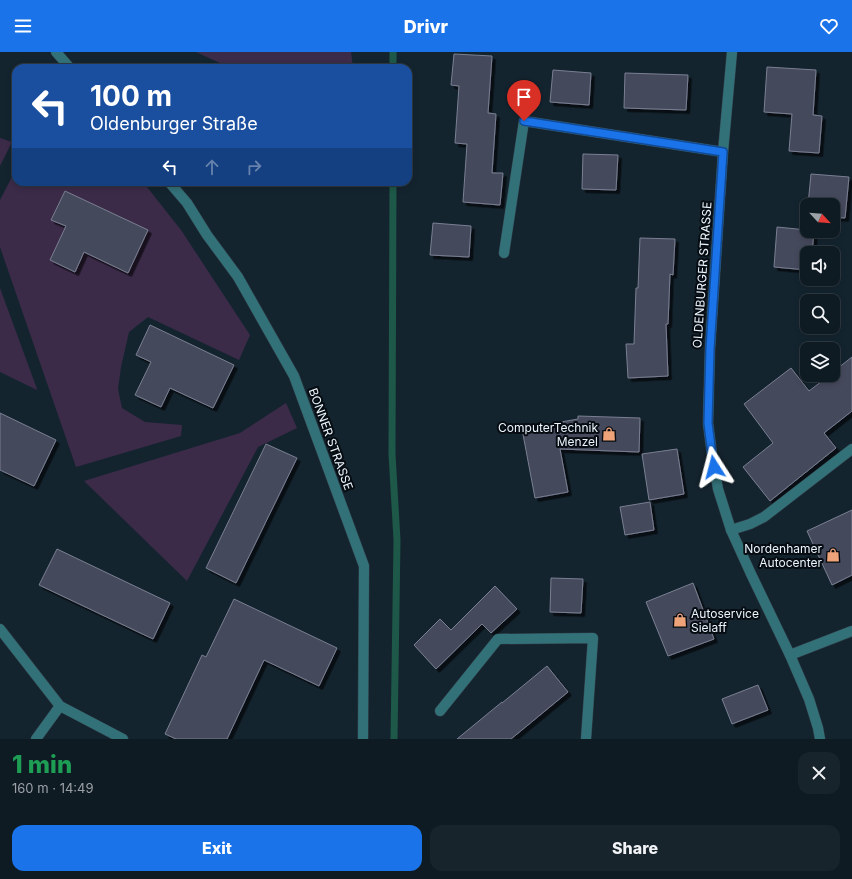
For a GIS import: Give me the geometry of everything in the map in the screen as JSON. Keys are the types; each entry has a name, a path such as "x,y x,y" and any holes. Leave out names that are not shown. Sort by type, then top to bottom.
{"street":[{"path":"56,52 66,64"},
{"name":"OLDENBURGER STRASSE","path":"732,52 723,152 710,349 708,423 712,455 718,489 731,530 809,699 820,739"},
{"path":"504,253 524,121 723,152"},
{"name":"BONNER STRASSE","path":"172,186 187,203 207,235 238,277 294,376 364,566 363,739"},
{"path":"731,530 750,524 764,517 852,449"},
{"path":"0,629 60,706 124,739"},
{"path":"790,655 852,631"},
{"path":"440,711 498,639 593,638 586,739"},
{"path":"36,739 60,706"}],"shaded area":[{"path":"196,52 351,52 352,64 222,64"},
{"path":"0,138 12,142 0,166"},
{"path":"12,177 12,186 146,186 181,230 250,335 239,360 148,317 129,332 121,367 118,389 122,408 145,422 182,425 181,436 76,467 0,247 0,200"},
{"path":"0,288 37,389 37,390 0,372"},
{"path":"286,403 297,428 258,447 187,581 84,481 240,433"}],"building":[{"path":"454,54 492,56 488,113 496,114 492,173 503,173 500,205 463,202 467,144 455,143 459,86 451,85"},
{"path":"767,67 816,70 813,115 822,116 819,153 789,151 792,114 764,112"},
{"path":"553,70 591,73 589,105 550,102"},
{"path":"625,73 688,75 686,110 624,108"},
{"path":"583,154 618,155 616,190 582,189"},
{"path":"811,174 849,177 845,218 840,218 840,198 809,198"},
{"path":"65,191 148,230 128,273 84,252 75,272 50,260 66,226 51,220"},
{"path":"433,223 471,226 469,257 430,255"},
{"path":"777,227 800,229 800,238 813,238 813,246 800,246 800,269 774,267"},
{"path":"640,238 675,239 673,275 670,274 668,324 666,324 668,376 628,378 626,344 634,344"},
{"path":"150,325 234,365 213,408 170,388 161,407 135,395 151,362 136,355"},
{"path":"852,357 852,411 824,433 836,448 770,501 743,467 773,443 744,404 791,368 800,380 800,382 802,382 809,391 821,382 840,382 840,366"},
{"path":"0,413 56,440 34,486 0,470"},
{"path":"578,416 640,418 639,452 560,449 568,492 535,498 522,429 578,419"},
{"path":"266,444 297,458 236,583 206,568"},
{"path":"677,449 684,494 649,500 642,454"},
{"path":"650,502 654,530 625,535 620,507"},
{"path":"852,510 852,575 832,585 807,531"},
{"path":"57,549 170,603 153,639 39,585"},
{"path":"551,578 583,579 581,613 550,612"},
{"name":"Autoservice Sielaff","path":"693,583 714,639 668,656 646,602"},
{"path":"495,586 517,609 491,633 482,624 436,669 414,645 440,619 451,630"},
{"path":"234,599 337,648 319,686 264,660 227,739 176,739 165,734 202,655 206,657"},
{"path":"547,666 568,692 511,739 457,739 502,703"},
{"path":"758,685 768,710 732,724 722,699"}],"waterway":[{"path":"393,52 393,64"},
{"path":"393,186 392,454 397,540 394,739"}],"place":[{"name":"ComputerTechnik Menzel","path":"609,434"},
{"name":"Nordenhamer Autocenter","path":"833,555"},
{"name":"Autoservice Sielaff","path":"680,620"}],"route":[{"path":"524,121 723,152 710,349 708,423 714,467"}]}
